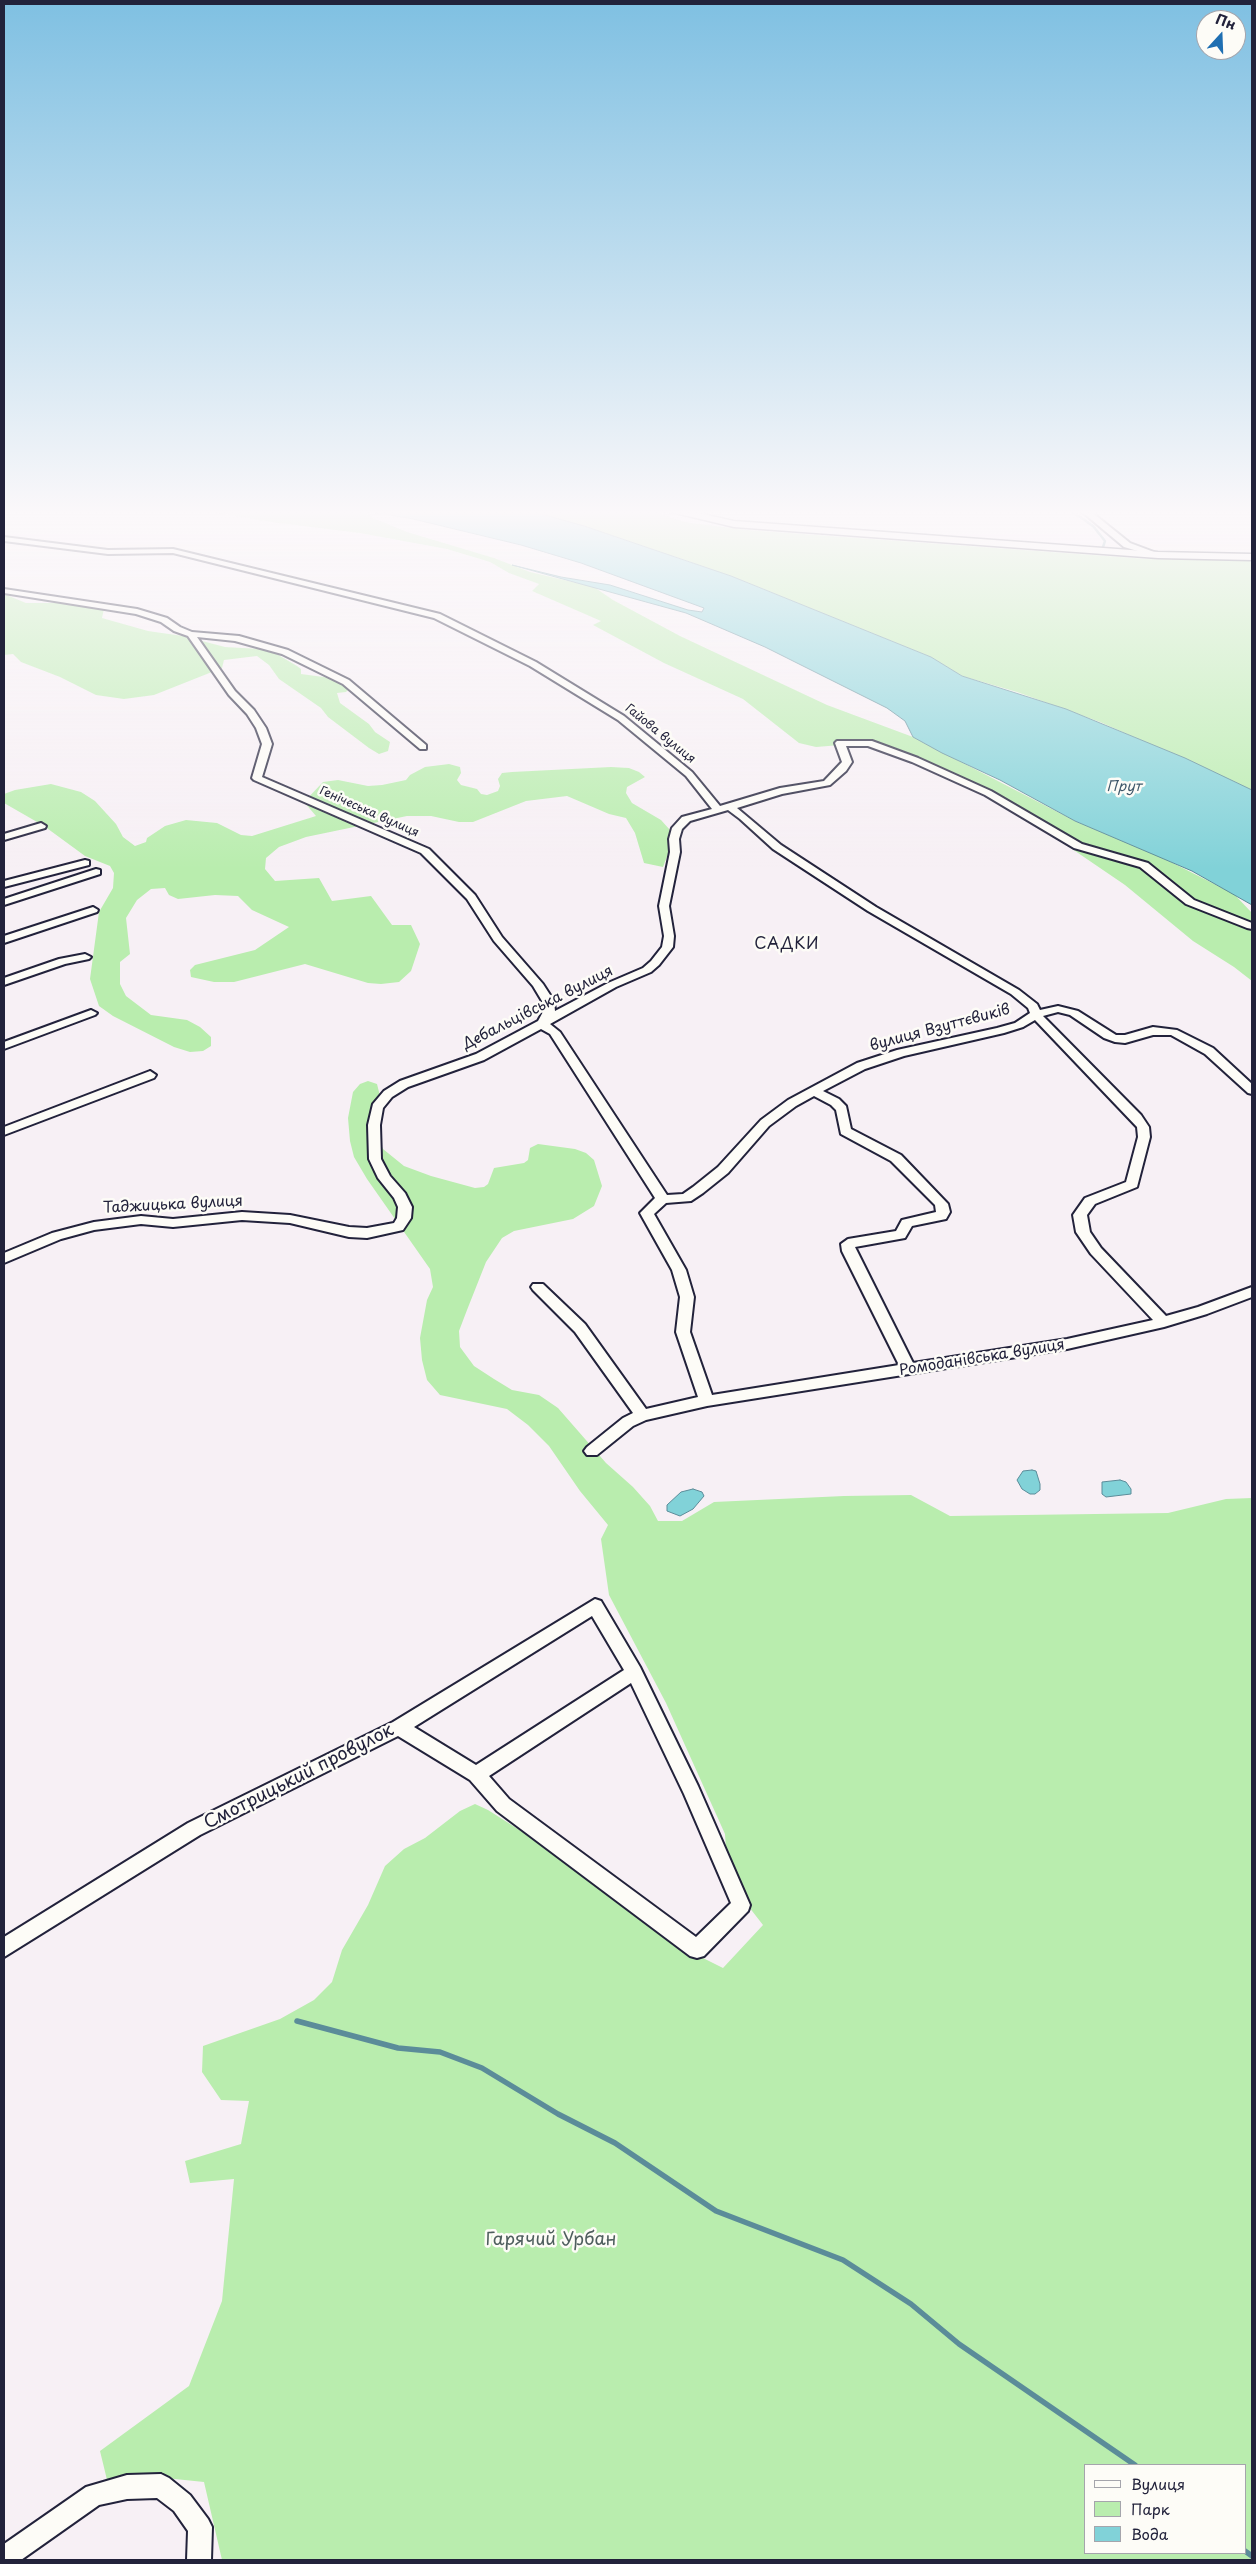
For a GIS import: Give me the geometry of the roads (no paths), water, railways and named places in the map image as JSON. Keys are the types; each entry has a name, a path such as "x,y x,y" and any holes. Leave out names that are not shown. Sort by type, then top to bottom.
{"street":[{"path":"179,630 191,634 260,643 321,668 346,682 423,747"},
{"name":"Гайова вулиця","path":"464,630 533,664 621,718 689,774 723,808"},
{"name":"Генічеська вулиця","path":"191,634 232,693 251,712 261,728 267,744 257,778 374,827 425,851 471,896 498,939 537,984 548,1001 550,1010 542,1024"},
{"name":"Дебальцівська вулиця","path":"349,1232 385,1232 398,1227 404,1218 405,1208 400,1196 384,1178 375,1159 374,1125 377,1107 388,1094 404,1084 480,1058 647,970 655,963 667,946 669,936 664,906 675,852 674,839 677,828 686,819 780,791 827,783 832,780 847,762 840,743 869,743 963,781 1078,846 1144,865 1190,902 1251,926"},
{"name":"вулиця Взуттєвиків","path":"663,1199 686,1198 698,1190 723,1170 765,1123 792,1103 861,1066 901,1053 1019,1025 1036,1014 1033,1006 1015,992 928,944 777,847 744,817 723,808"},
{"path":"4,837 41,826"},
{"path":"4,884 85,863"},
{"path":"4,902 96,872"},
{"path":"4,940 93,910"},
{"path":"4,982 63,962 86,957"},
{"path":"1036,1014 1066,1010 1108,1036 1115,1038 1125,1039 1153,1031 1173,1032 1209,1051 1252,1090"},
{"path":"4,1046 91,1013"},
{"path":"1036,1014 1060,1041 1127,1107 1143,1127 1144,1137 1132,1184 1090,1201 1080,1215 1083,1232 1096,1251 1164,1322"},
{"path":"542,1024 554,1032 663,1199 656,1203 647,1214 679,1270 687,1297 683,1332 707,1400"},
{"path":"4,1131 150,1075"},
{"path":"813,1091 835,1102 842,1109 845,1131 896,1158 941,1204 943,1212 941,1216 912,1221 900,1235 848,1244 849,1251 909,1370"},
{"name":"Таджицька вулиця","path":"4,1258 57,1236 94,1226 141,1220 173,1223 242,1216 273,1217 349,1232"},
{"path":"538,1288 580,1328 642,1415"},
{"name":"Ромоданівська вулиця","path":"592,1451 628,1422 642,1415 707,1400 1067,1344 1164,1322 1202,1311 1252,1292"},
{"name":"Смотрицький провулок","path":"4,1948 194,1829 399,1727 595,1606 634,1672"},
{"path":"399,1727 476,1774 503,1805 697,1949 741,1905 692,1792 634,1672 476,1774"},
{"path":"4,2558 94,2495 127,2487 161,2486 182,2503 200,2528 200,2560"}],"water":[{"name":"Прут","path":"725,630 863,630 931,657 962,676 1066,709 1185,758 1252,790 1252,905 1192,871 1075,821 1000,780 942,753 913,737 905,721 887,708 765,647"},
{"path":"1023,1471 1036,1471 1040,1484 1040,1490 1035,1494 1030,1494 1022,1489 1017,1480"},
{"path":"1120,1480 1126,1482 1131,1489 1131,1494 1106,1497 1102,1494 1102,1482"},
{"path":"693,1489 702,1492 704,1496 693,1509 680,1516 667,1511 667,1505 681,1492"}],"waterway":[{"path":"297,2021 398,2048 440,2052 482,2068 558,2114 615,2143 716,2211 843,2260 911,2304 959,2344 1134,2464"},
{"path":"1246,2552 1252,2556"}],"district":[{"name":"САДКИ","path":"787,945"}],"park label":[{"name":"Гарячий Урбан","path":"551,2240"}]}
